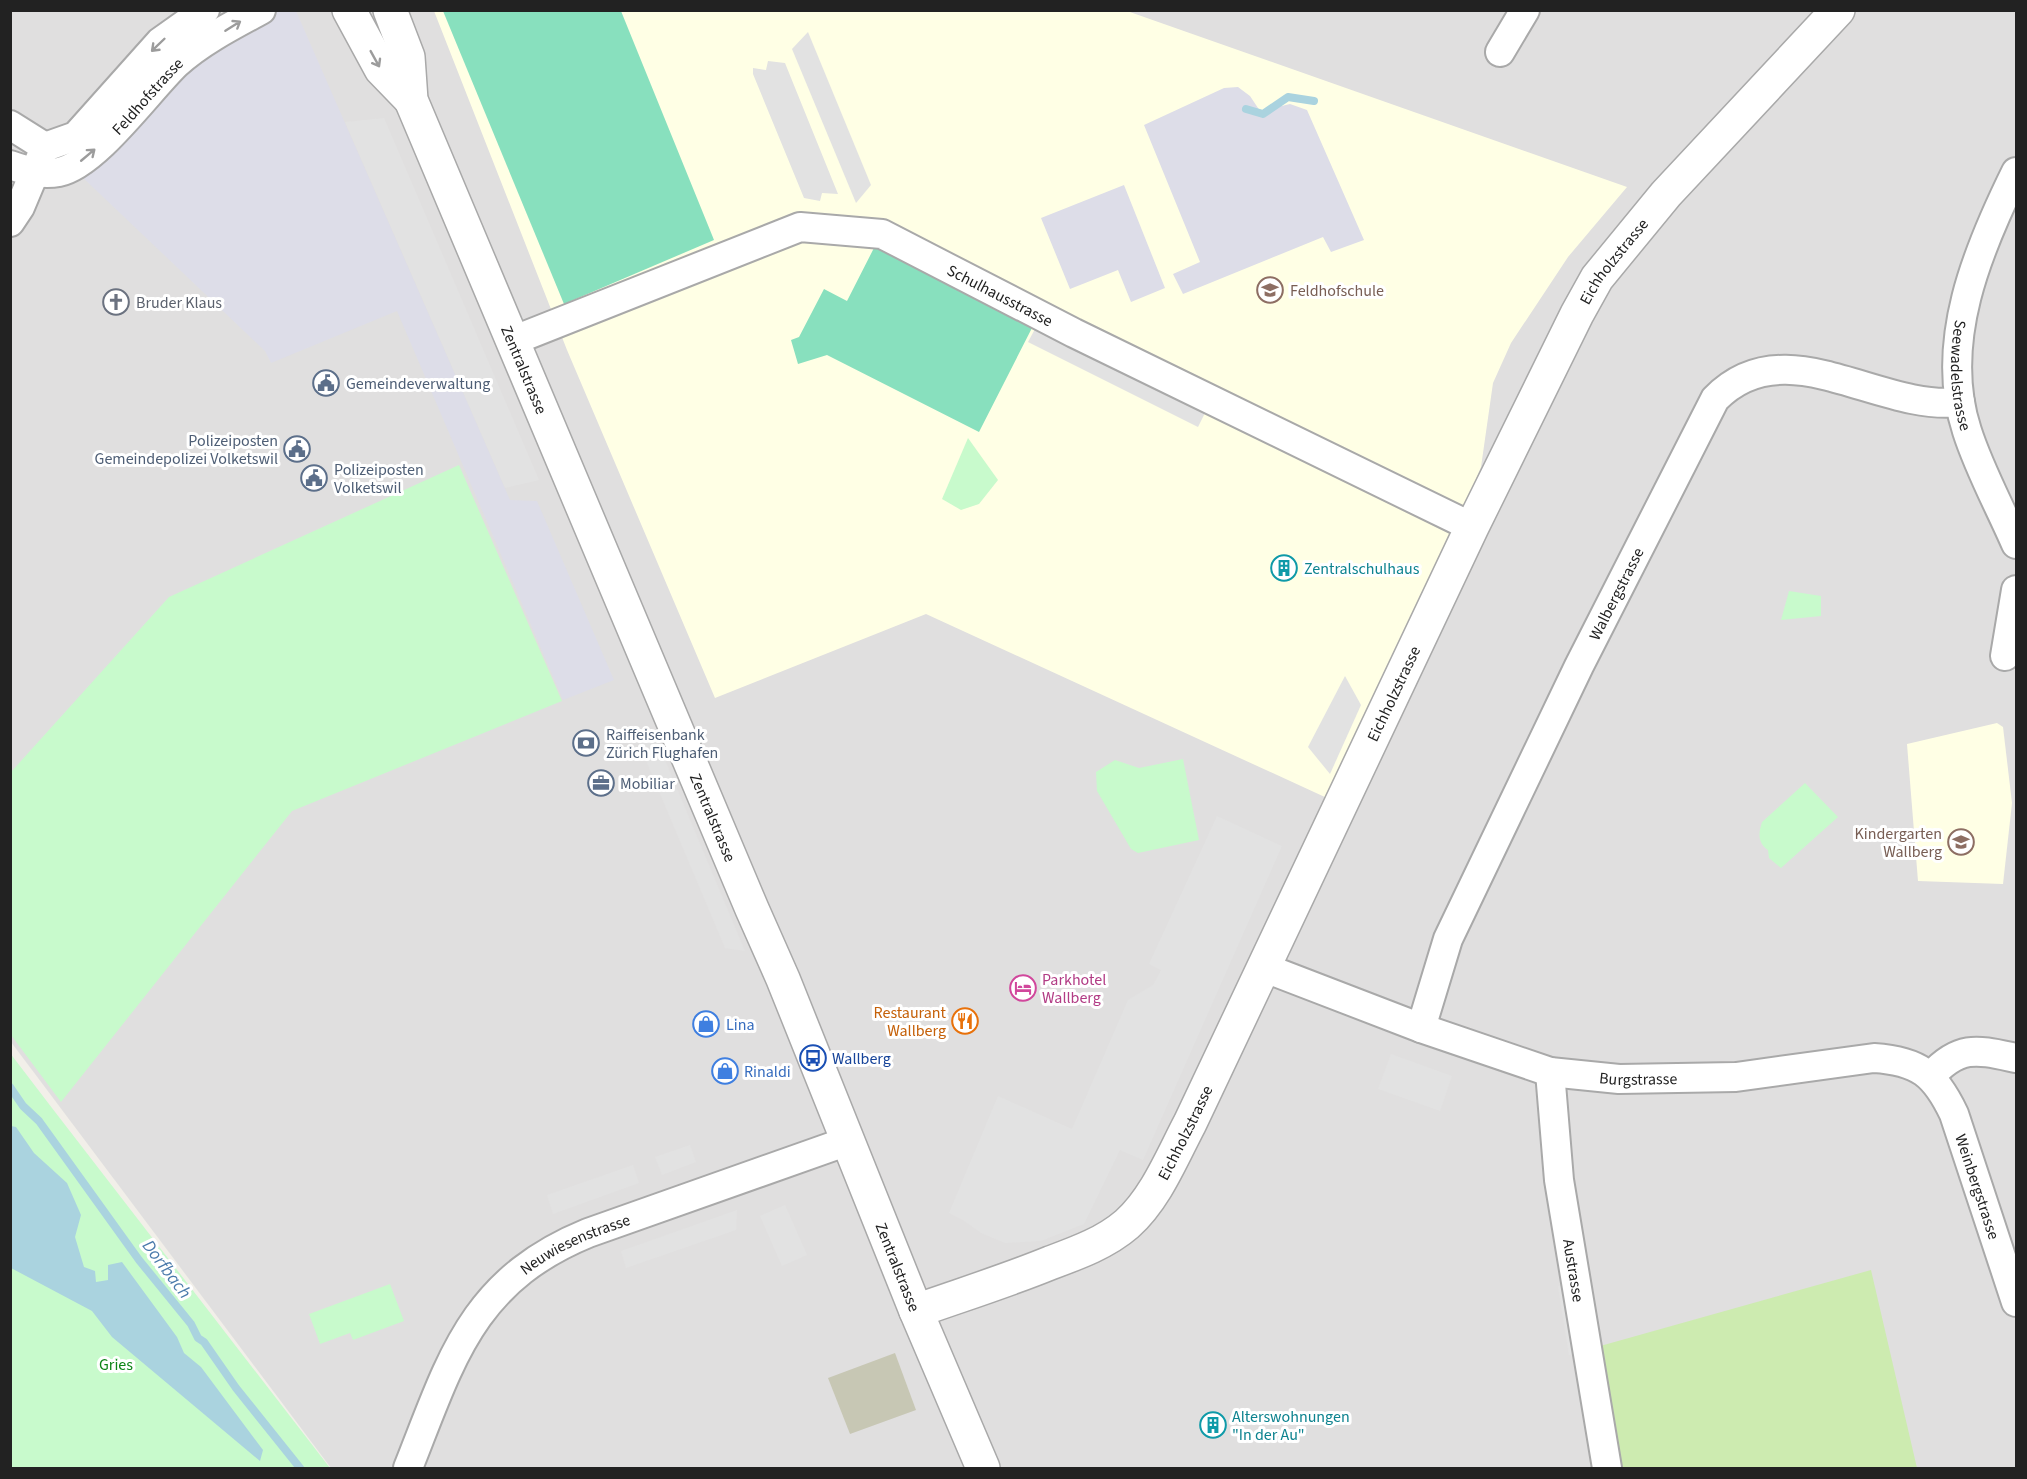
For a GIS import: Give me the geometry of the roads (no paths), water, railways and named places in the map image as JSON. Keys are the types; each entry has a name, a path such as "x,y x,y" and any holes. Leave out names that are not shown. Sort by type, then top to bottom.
{"street":[{"name":"Feldhofstrasse","path":"45,147 76,136 160,42 205,10"},
{"name":"Feldhofstrasse","path":"23,169 61,171 87,159 178,63 234,24 261,10"},
{"name":"Zentralstrasse","path":"349,10 381,69 411,100"},
{"name":"Zentralstrasse","path":"390,10 408,57 411,100 783,979 916,1311 983,1468"},
{"path":"1500,52 1525,10"},
{"name":"Eichholzstrasse","path":"916,1311 1067,1257 1101,1242 1127,1224 1139,1211 1165,1170 1265,968 1472,527 1597,278 1666,194 1838,10"},
{"path":"10,125 45,147 23,169 20,207 10,222"},
{"name":"Seewadelstrasse","path":"2016,172 1986,238 1974,272 1962,318 1957,365 1960,402 1967,431 2016,544"},
{"name":"Schulhausstrasse","path":"512,341 800,227 882,234 1074,333 1472,527"},
{"name":"Walbergstrasse","path":"1421,1029 1448,939 1579,666 1715,399 1730,384 1749,375 1793,369 1823,374 1942,404 1960,402"},
{"path":"2005,656 2016,590"},
{"name":"Burgstrasse","path":"1265,968 1421,1029 1550,1071 1619,1079 1736,1077 1874,1058 1894,1059 1913,1065 1931,1076"},
{"path":"1931,1076 1944,1061 1972,1050 2016,1058"},
{"name":"Austrasse","path":"1550,1071 1559,1180 1606,1468"},
{"name":"Weinbergstrasse","path":"1931,1076 1944,1093 1954,1114 2016,1302"},
{"name":"Neuwiesenstrasse","path":"408,1468 462,1342 488,1302 526,1265 558,1245 588,1233 848,1141"}],"water":[{"name":"Dorfbach","path":"11,1126 16,1127 34,1153 67,1183 81,1215 75,1237 84,1267 95,1271 96,1282 108,1280 108,1265 122,1262 177,1337 184,1353 201,1367 263,1450 260,1461 112,1337 92,1311 11,1268"}],"waterway":[{"path":"1246,109 1263,114 1288,97 1314,101"},
{"name":"Dorfbach","path":"10,1087 23,1106 39,1121 139,1260 191,1324 198,1338 204,1342 236,1388 300,1468"}],"place":[{"name":"Feldhofschule","path":"1270,290"},
{"name":"Bruder Klaus","path":"116,302"},
{"name":"Gemeindeverwaltung","path":"326,383"},
{"name":"Polizeiposten Gemeindepolizei Volketswil","path":"297,449"},
{"name":"Polizeiposten Volketswil","path":"314,478"},
{"name":"Zentralschulhaus","path":"1284,568"},
{"name":"Raiffeisenbank Zürich Flughafen","path":"586,743"},
{"name":"Mobiliar","path":"601,783"},
{"name":"Kindergarten Wallberg","path":"1961,842"},
{"name":"Parkhotel Wallberg","path":"1023,988"},
{"name":"Restaurant Wallberg","path":"965,1021"},
{"name":"Lina","path":"706,1024"},
{"name":"Wallberg","path":"813,1058"},
{"name":"Rinaldi","path":"725,1071"},
{"name":"Alterswohnungen \"In der Au\"","path":"1213,1425"}],"park label":[{"name":"Gries","path":"116,1364"}]}
